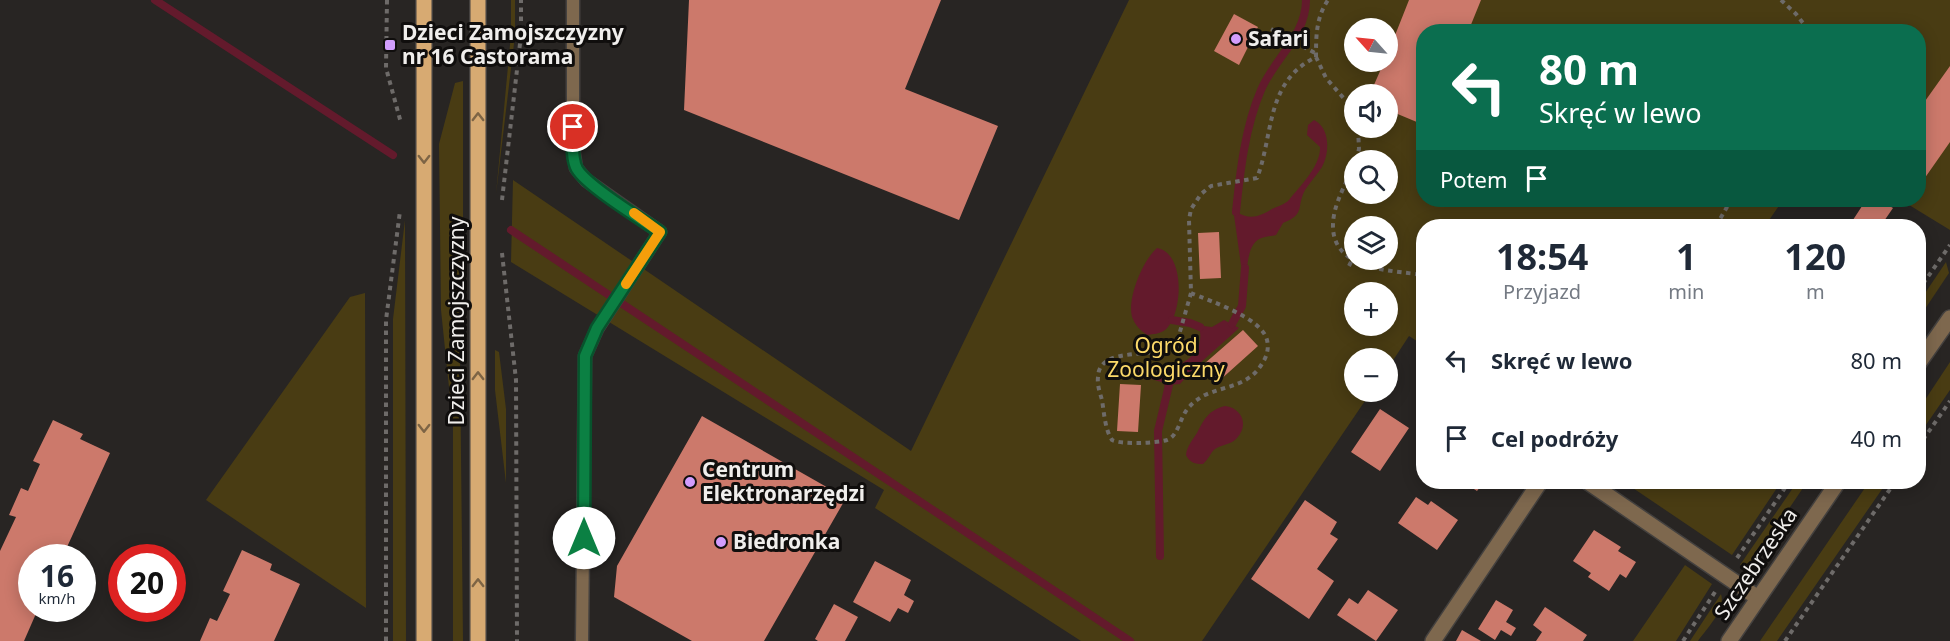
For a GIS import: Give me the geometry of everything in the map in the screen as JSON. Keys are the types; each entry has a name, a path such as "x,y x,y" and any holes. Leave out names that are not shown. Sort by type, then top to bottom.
{"main road":[{"name":"Dzieci Zamojszczyzny","path":"424,0 424,638"},
{"name":"Dzieci Zamojszczyzny","path":"478,0 478,641"}],"street":[{"path":"1926,352 1950,318"},
{"path":"1433,641 1535,489"},
{"path":"1598,489 1758,598"},
{"name":"Szczebrzeska","path":"1729,641 1833,489"}],"lane":[{"path":"573,0 573,148 576,168 586,180 660,232 597,328 585,356 582,641"}],"path":[{"path":"387,0 387,68 402,127"},
{"path":"501,202 521,35 521,0"},
{"path":"1328,0 1323,7 1317,27 1316,55 1326,78 1344,99"},
{"path":"1781,0 1804,24"},
{"path":"1272,29 1316,55"},
{"path":"1191,292 1245,318 1263,331 1268,341 1268,351 1262,364 1252,376 1240,384 1200,398 1185,411 1174,434 1165,440 1127,444 1112,440 1108,432 1098,384 1099,372 1107,361 1170,349 1177,342 1191,292 1189,220 1191,209 1205,190 1229,182 1257,178 1278,96 1287,82 1316,55"},
{"path":"1344,190 1334,215 1338,244 1344,251"},
{"path":"386,641 386,320 401,202"},
{"path":"1926,280 1950,245"},
{"path":"502,247 516,380 517,641"},
{"path":"1385,270 1416,274"},
{"path":"1926,436 1950,401"},
{"path":"1733,564 1784,489"},
{"path":"1785,641 1890,489"},
{"path":"1683,641 1718,588"}],"green space":[{"path":"511,0 515,0 515,35 496,194 511,34"},
{"name":"Ogród Zoologiczny","path":"1129,0 1950,0 1950,230 1912,207 1926,207 1926,24 1416,24 1416,207 1778,207 1770,219 1416,219 1416,340 1409,336 1398,353 1398,348 1344,348 1344,402 1364,402 1202,641 1081,641 875,508 884,490 511,262 513,180 911,451"},
{"path":"463,81 460,360 463,641 453,641 453,426 441,310 439,144 455,83"},
{"path":"405,220 406,641 393,641 393,319"},
{"path":"1946,262 1949,273 1926,308 1926,292"},
{"path":"365,293 366,608 206,500 350,297"},
{"path":"495,350 499,352 506,409 506,483 495,390"},
{"path":"1950,362 1950,390 1926,425 1926,398"},
{"path":"1634,489 1776,489 1732,555"},
{"path":"1792,489 1802,489 1755,559 1745,565 1740,565"},
{"path":"1864,489 1882,489 1777,641 1760,641"},
{"path":"1685,565 1712,584 1676,641 1633,641"},
{"path":"1721,594 1721,606 1715,619 1698,641 1690,641"}],"shaded area":[{"path":"1314,120 1326,134 1325,161 1305,190 1298,213 1283,223 1276,235 1256,241 1251,249 1247,267 1243,269 1234,215 1236,212 1250,217 1259,216 1289,200 1317,161 1320,147 1307,135 1308,125"},
{"path":"1157,248 1166,252 1173,261 1179,285 1178,299 1171,322 1165,330 1147,335 1133,320 1132,300 1137,280 1146,261"},
{"path":"1224,320 1239,328 1180,384 1169,385 1165,379 1167,369 1181,364 1197,350 1199,328 1212,327"},
{"path":"1225,406 1236,410 1242,418 1241,433 1232,442 1215,449 1203,464 1191,461 1186,455 1202,423 1211,413"}],"building":[{"path":"689,0 941,0 905,89 998,126 959,220 684,110"},
{"path":"1409,0 1481,0 1471,24 1416,24 1416,122 1398,114 1398,84 1374,84 1380,72 1398,72 1398,28"},
{"name":"Safari","path":"1234,14 1258,27 1239,65 1214,51"},
{"path":"1950,66 1950,142 1926,176 1926,100"},
{"path":"1861,207 1893,208 1885,219 1854,219"},
{"path":"1219,232 1221,278 1200,279 1198,233"},
{"path":"1243,330 1258,346 1219,381 1204,364"},
{"path":"1120,384 1141,385 1138,432 1117,431"},
{"path":"1380,409 1409,428 1380,471 1351,452"},
{"path":"702,416 846,498 764,641 692,641 614,597 617,566"},
{"path":"53,420 83,434 80,439 110,453 68,544 18,544 18,622 32,622 24,641 0,641 0,551 16,517 9,515 21,488 28,491 40,464 33,461"},
{"path":"1416,497 1428,505 1431,501 1458,520 1437,550 1398,523"},
{"path":"1305,500 1337,522 1330,534 1338,539 1317,569 1334,581 1309,619 1251,579"},
{"path":"1594,530 1621,547 1618,551 1636,562 1626,578 1620,574 1609,591 1588,577 1591,573 1573,561"},
{"path":"242,550 272,564 270,570 300,584 274,641 200,641 210,618 217,621 230,594 223,591"},
{"path":"875,561 911,580 904,595 914,601 908,613 898,608 890,622 853,602"},
{"path":"1368,590 1398,610 1376,641 1337,615 1349,598 1358,604"},
{"path":"1496,600 1513,610 1506,622 1516,628 1511,636 1501,630 1495,640 1478,629"},
{"path":"834,604 858,617 845,641 818,641 815,639"},
{"path":"1545,607 1587,635 1583,641 1536,641 1542,632 1533,625"},
{"path":"1462,630 1481,641 1456,641"}],"waterway":[{"path":"155,0 393,155"},
{"path":"1236,212 1244,150 1255,104 1267,79 1301,25 1306,0"},
{"path":"511,230 1130,641"},
{"path":"1232,324 1242,306 1245,268"},
{"path":"1172,320 1200,327"},
{"path":"1141,372 1165,379 1169,385 1158,431 1160,556"}],"slow traffic":[{"path":"626,284 660,232 634,213"}],"place":[{"name":"Safari","path":"1236,39"},
{"name":"Dzieci Zamojszczyzny nr 16 Castorama","path":"390,45"},
{"name":"Centrum Elektronarzędzi","path":"690,482"},
{"name":"Biedronka","path":"721,542"}],"route":[{"path":"573,127 576,168 586,180 660,232 597,328 585,356 584,538"}]}
